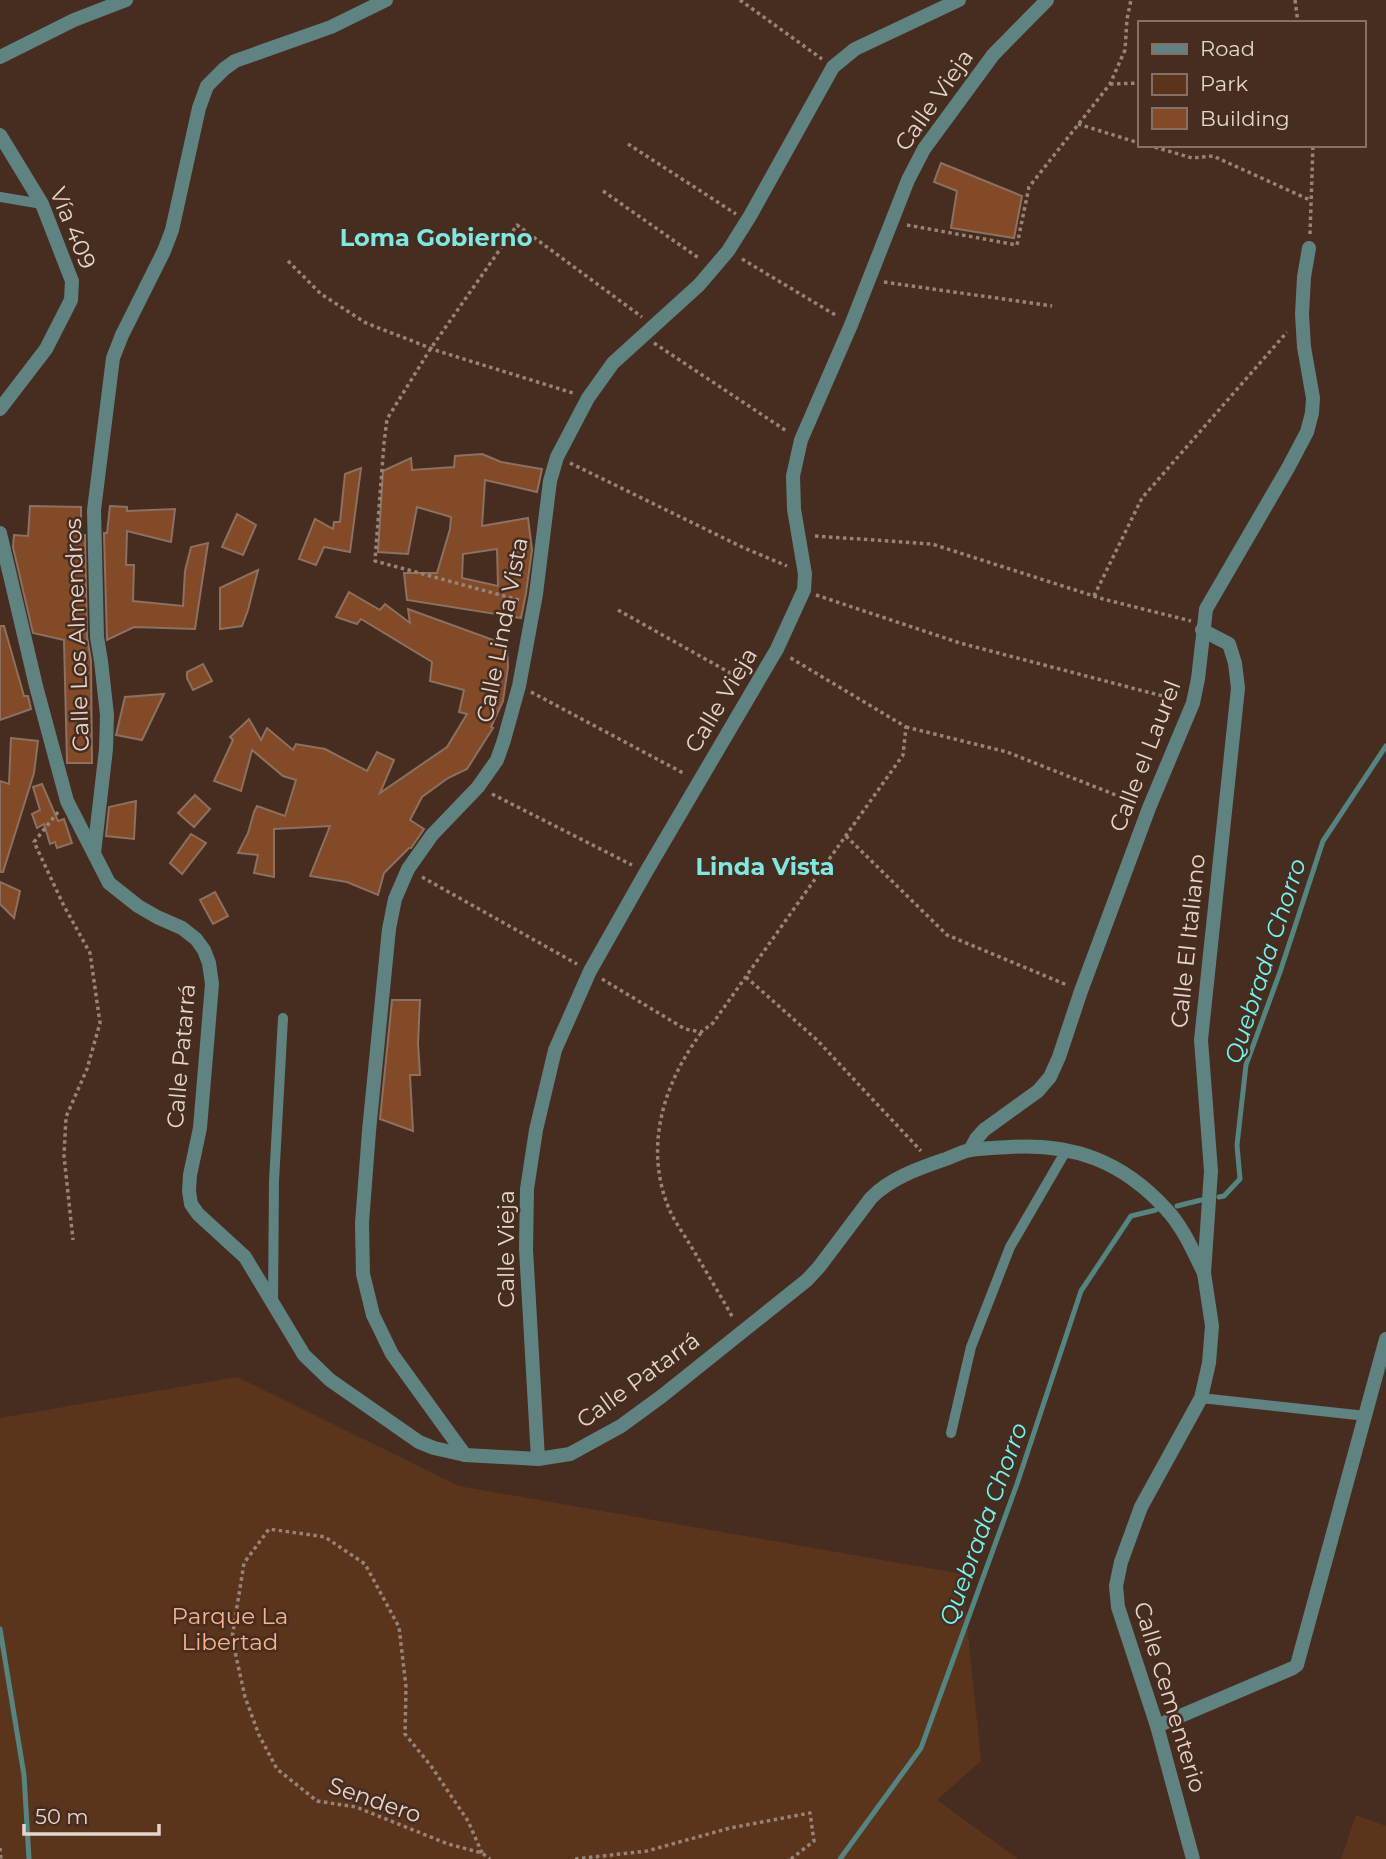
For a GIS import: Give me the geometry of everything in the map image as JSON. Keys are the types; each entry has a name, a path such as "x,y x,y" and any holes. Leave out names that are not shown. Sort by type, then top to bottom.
{"street":[{"path":"0,57 74,20 126,0"},
{"name":"Calle Los Almendros","path":"94,855 106,749 107,715 96,624 94,510 113,358 172,230 199,108 207,86 235,61 331,27 386,0"},
{"name":"Calle Linda Vista","path":"465,1455 393,1354 373,1315 363,1274 362,1223 369,1131 388,929 396,899 408,869 432,835 478,787 496,760 504,740 519,686 534,604 550,481 557,457 588,398 613,363 699,285 728,251 833,67 855,49 959,0"},
{"name":"Calle Vieja","path":"538,1459 526,1249 527,1189 536,1130 555,1050 590,971 777,649 804,590 805,574 794,509 793,476 802,440 908,180 924,149 993,55 1047,0"},
{"name":"Vía 409","path":"0,135 43,204 72,281 71,300 46,349 0,409"},
{"name":"Calle el Laurel","path":"970,1150 985,1130 1038,1091 1050,1077 1149,808 1193,704 1206,610 1307,432 1313,398 1304,347 1302,314 1309,247"},
{"name":"Calle Patarrá","path":"0,533 66,801 109,883 147,912 182,928 196,939 209,963 212,984 200,1128 188,1191 191,1204 198,1214 245,1257 304,1355 330,1380 419,1442 465,1455 538,1459 570,1454 621,1426 795,1290 813,1274 880,1189 933,1163 970,1150 1020,1146 1066,1149 1096,1157 1121,1170 1146,1189 1168,1211 1186,1237 1204,1273"},
{"name":"Calle El Italiano","path":"1203,627 1228,645 1238,682 1201,1040 1211,1171 1204,1273"},
{"name":"Calle Cementerio","path":"1193,1859 1157,1726 1118,1607 1116,1586 1141,1507 1201,1398 1209,1363 1212,1326 1204,1273"},
{"path":"1157,1726 1297,1665 1386,1339"}],"lane":[{"path":"0,197 43,204"},
{"path":"273,1303 274,1181 283,1018"},
{"path":"951,1433 971,1347 1010,1247 1066,1149"},
{"path":"1201,1398 1366,1416"}],"path":[{"path":"740,0 833,67"},
{"path":"891,222 1017,245 1029,187 1110,84 1125,50 1131,0"},
{"path":"1295,0 1298,21"},
{"path":"1110,84 1138,83"},
{"path":"1078,124 1138,143"},
{"path":"628,145 746,221"},
{"path":"1154,147 1192,158 1213,156 1310,200"},
{"path":"1309,247 1313,147"},
{"path":"604,191 713,268"},
{"path":"534,604 375,561 387,419 431,348 517,225 649,332 802,440"},
{"path":"728,251 851,325"},
{"path":"288,261 321,294 366,323 431,348 588,398"},
{"path":"868,280 1052,306"},
{"path":"1094,596 1142,498 1302,314"},
{"path":"557,457 742,547 805,574"},
{"path":"799,535 932,544 1094,596 1203,627"},
{"path":"804,590 960,643 1193,704"},
{"path":"618,610 755,687"},
{"path":"777,649 906,727 1007,752 1149,808"},
{"path":"519,686 699,781"},
{"path":"741,1332 670,1210 659,1174 658,1127 668,1091 688,1049 701,1032 713,1023 903,755 906,727"},
{"path":"478,787 646,872"},
{"path":"66,801 34,842 90,953 100,1023 87,1069 66,1117 64,1156 73,1240"},
{"path":"846,836 947,934 1081,991"},
{"path":"408,869 590,971 685,1028 701,1032"},
{"path":"746,977 817,1040 933,1163"},
{"name":"Sendero","path":"481,1853 468,1821 431,1766 405,1734 406,1687 399,1627 365,1564 325,1537 269,1529 244,1563 232,1638 246,1697 259,1735 276,1769 317,1801 356,1807 449,1844 481,1853 490,1859"},
{"path":"575,1859 648,1851 730,1828 810,1813 814,1841 791,1859"},
{"path":"0,1848 1,1859"}],"green space":[{"name":"Parque La Libertad","path":"237,1377 459,1486 962,1574 981,1761 937,1800 1018,1859 0,1859 0,1418"},
{"path":"1356,1815 1386,1826 1386,1859 1341,1859"}],"building":[{"path":"941,163 1022,196 1014,238 951,228 957,191 934,182"},
{"path":"482,454 501,462 542,469 537,492 485,480 482,526 528,518 532,550 521,618 407,600 404,573 437,573 451,517 417,507 408,554 378,552 383,471 411,458 412,470 454,467 455,456","holes":["497,549 498,586 462,578 463,554"]},
{"path":"361,468 350,552 324,547 316,565 299,559 315,519 333,529 334,522 340,522 345,474"},
{"path":"30,506 81,507 81,535 85,535 87,637 91,660 92,763 67,763 64,640 33,633 13,547 14,535 28,536"},
{"path":"110,506 127,507 127,511 175,509 171,542 127,531 126,565 134,565 133,601 183,606 185,571 191,547 208,543 195,629 134,627 107,640 104,533 107,533"},
{"path":"237,514 256,525 243,555 222,547"},
{"path":"258,570 242,626 220,629 220,588"},
{"path":"349,592 380,610 385,604 410,623 408,609 507,645 508,667 503,701 491,727 493,728 467,769 448,778 422,797 410,820 424,829 411,848 384,873 378,895 347,882 310,876 330,826 274,829 274,877 254,873 258,855 238,853 254,812 257,806 285,816 296,780 283,776 252,750 241,791 214,781 233,740 230,737 249,719 261,740 267,728 293,750 296,744 325,749 367,771 377,752 394,760 380,793 447,747 467,714 459,712 464,690 430,681 432,662 361,619 357,624 336,617"},
{"path":"0,626 4,626 24,696 28,696 31,709 0,720"},
{"path":"203,664 212,681 193,690 187,672"},
{"path":"164,694 142,740 116,735 125,697"},
{"path":"11,738 38,741 34,773 3,872 0,872 0,781 9,784"},
{"path":"42,784 58,821 64,819 72,843 57,848 55,842 50,844 44,824 37,828 32,814 40,810 33,787"},
{"path":"195,795 210,809 194,827 178,813"},
{"path":"136,801 134,839 106,836 109,807"},
{"path":"191,834 206,843 182,874 170,863"},
{"path":"0,882 20,891 14,918 0,904"},
{"path":"215,892 228,916 213,924 200,900"},
{"path":"392,1000 420,1000 420,1075 410,1075 413,1131 380,1119"}],"waterway":[{"name":"Quebrada Chorro","path":"1219,1197 1224,1196 1240,1179 1237,1145 1246,1065 1323,841 1386,746"},
{"name":"Quebrada Chorro","path":"1177,1206 1201,1200"},
{"name":"Quebrada Chorro","path":"840,1859 921,1748 1017,1484 1081,1291 1131,1216 1156,1210"},
{"path":"0,1629 24,1775 29,1859"}],"district":[{"name":"Loma Gobierno","path":"436,237"},
{"name":"Linda Vista","path":"765,866"}]}
